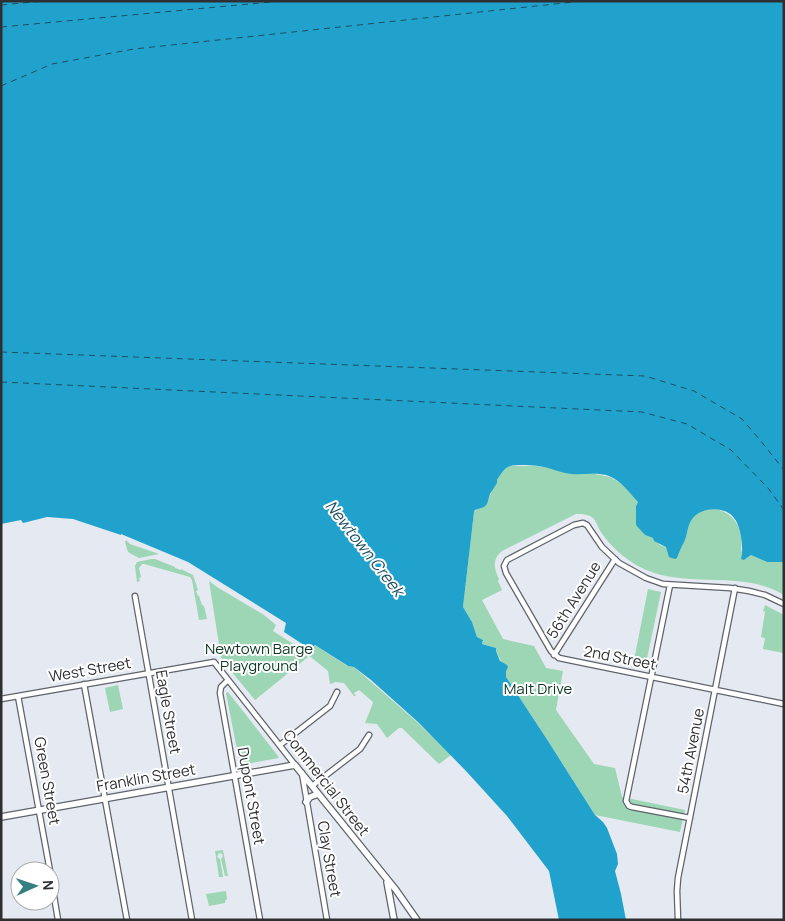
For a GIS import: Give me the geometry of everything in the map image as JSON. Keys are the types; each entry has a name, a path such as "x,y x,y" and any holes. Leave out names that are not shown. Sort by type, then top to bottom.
{"street":[{"path":"554,655 506,573 504,564 507,560 524,551 583,523 587,525 602,547 614,559 646,578 670,585 735,588 765,595 784,604"},
{"name":"56th Avenue","path":"554,655 614,559"},
{"path":"670,585 626,801 632,807 690,818"},
{"name":"54th Avenue","path":"678,920 678,882 735,588"},
{"name":"Eagle Street","path":"135,596 192,920"},
{"name":"2nd Street","path":"554,655 560,659 784,704"},
{"name":"West Street","path":"1,699 214,662"},
{"name":"Commercial Street","path":"214,662 386,880 396,890 417,920"},
{"name":"Dupont Street","path":"228,680 222,686 220,692 260,920"},
{"path":"84,684 127,920"},
{"path":"280,745 330,706 337,692"},
{"name":"Green Street","path":"18,696 48,861"},
{"path":"312,786 360,749 368,736"},
{"name":"Franklin Street","path":"1,817 295,764"},
{"name":"Clay Street","path":"301,772 327,920"},
{"path":"306,802 310,797 318,794"},
{"path":"386,880 394,916"},
{"path":"394,916 399,907 407,907"}],"green space":[{"name":"Malt Drive","path":"508,466 546,467 572,474 595,474 610,477 622,484 638,502 636,506 637,525 645,535 666,547 677,558 691,520 705,510 714,509 724,512 736,522 740,531 744,560 751,555 767,562 784,562 784,595 767,587 749,583 692,579 655,573 638,566 613,547 592,517 579,514 502,551 495,561 498,581 502,590 482,600 503,639 534,646 546,668 563,671 556,710 594,764 615,768 622,797 685,810 680,832 595,815 506,677 496,648 482,644 483,640 477,637 472,622 463,607 474,512 488,500 498,477"},
{"path":"126,540 130,544 159,554 139,558 128,552"},
{"path":"151,559 193,575 198,590 196,591 204,606 207,619 199,620 190,577 142,564 139,568 140,581 137,582 135,566 137,562"},
{"name":"Newtown Barge Playground","path":"209,581 264,615 276,625 273,631 298,647 308,657 255,700 221,657"},
{"path":"648,589 661,592 645,668 633,665"},
{"path":"765,605 784,615 784,653 763,649 765,638 761,637"},
{"path":"315,645 347,666 354,667 417,722 451,755 439,764 402,728 399,728 387,738 377,724 365,723 373,703 372,701 359,690 354,693 356,696 354,696 344,683 335,682 330,684 328,671 307,654"},
{"path":"118,685 123,709 110,712 105,688"},
{"path":"228,692 279,758 240,765 226,693"},
{"path":"223,850 228,876 225,876 221,859 223,856 219,853 217,857 220,859 223,877 219,877 215,851"},
{"path":"226,891 227,899 225,903 209,906 206,894"}],"water":[{"name":"Newtown Creek","path":"1,1 784,1 784,562 767,562 751,555 744,560 741,559 741,538 734,518 725,511 714,509 697,514 693,518 677,558 669,557 666,547 645,535 636,525 636,506 638,502 618,481 604,475 571,474 534,466 510,466 498,478 487,504 474,512 463,607 472,622 477,637 483,640 482,644 496,648 500,661 508,667 506,677 595,815 607,828 617,854 618,864 615,871 626,920 559,920 549,871 507,816 466,771 418,722 371,680 354,667 348,666 315,645 310,649 284,632 286,623 188,562 121,534 73,519 47,517 23,523 21,520 1,524"}],"ferry route":[{"path":"1,5 44,1"},
{"path":"1,27 282,1"},
{"path":"1,86 52,64 134,49 583,1"},
{"path":"1,352 645,376 694,391 742,419 784,470"},
{"path":"1,382 642,412 687,424 731,450 768,488 784,510"}]}
